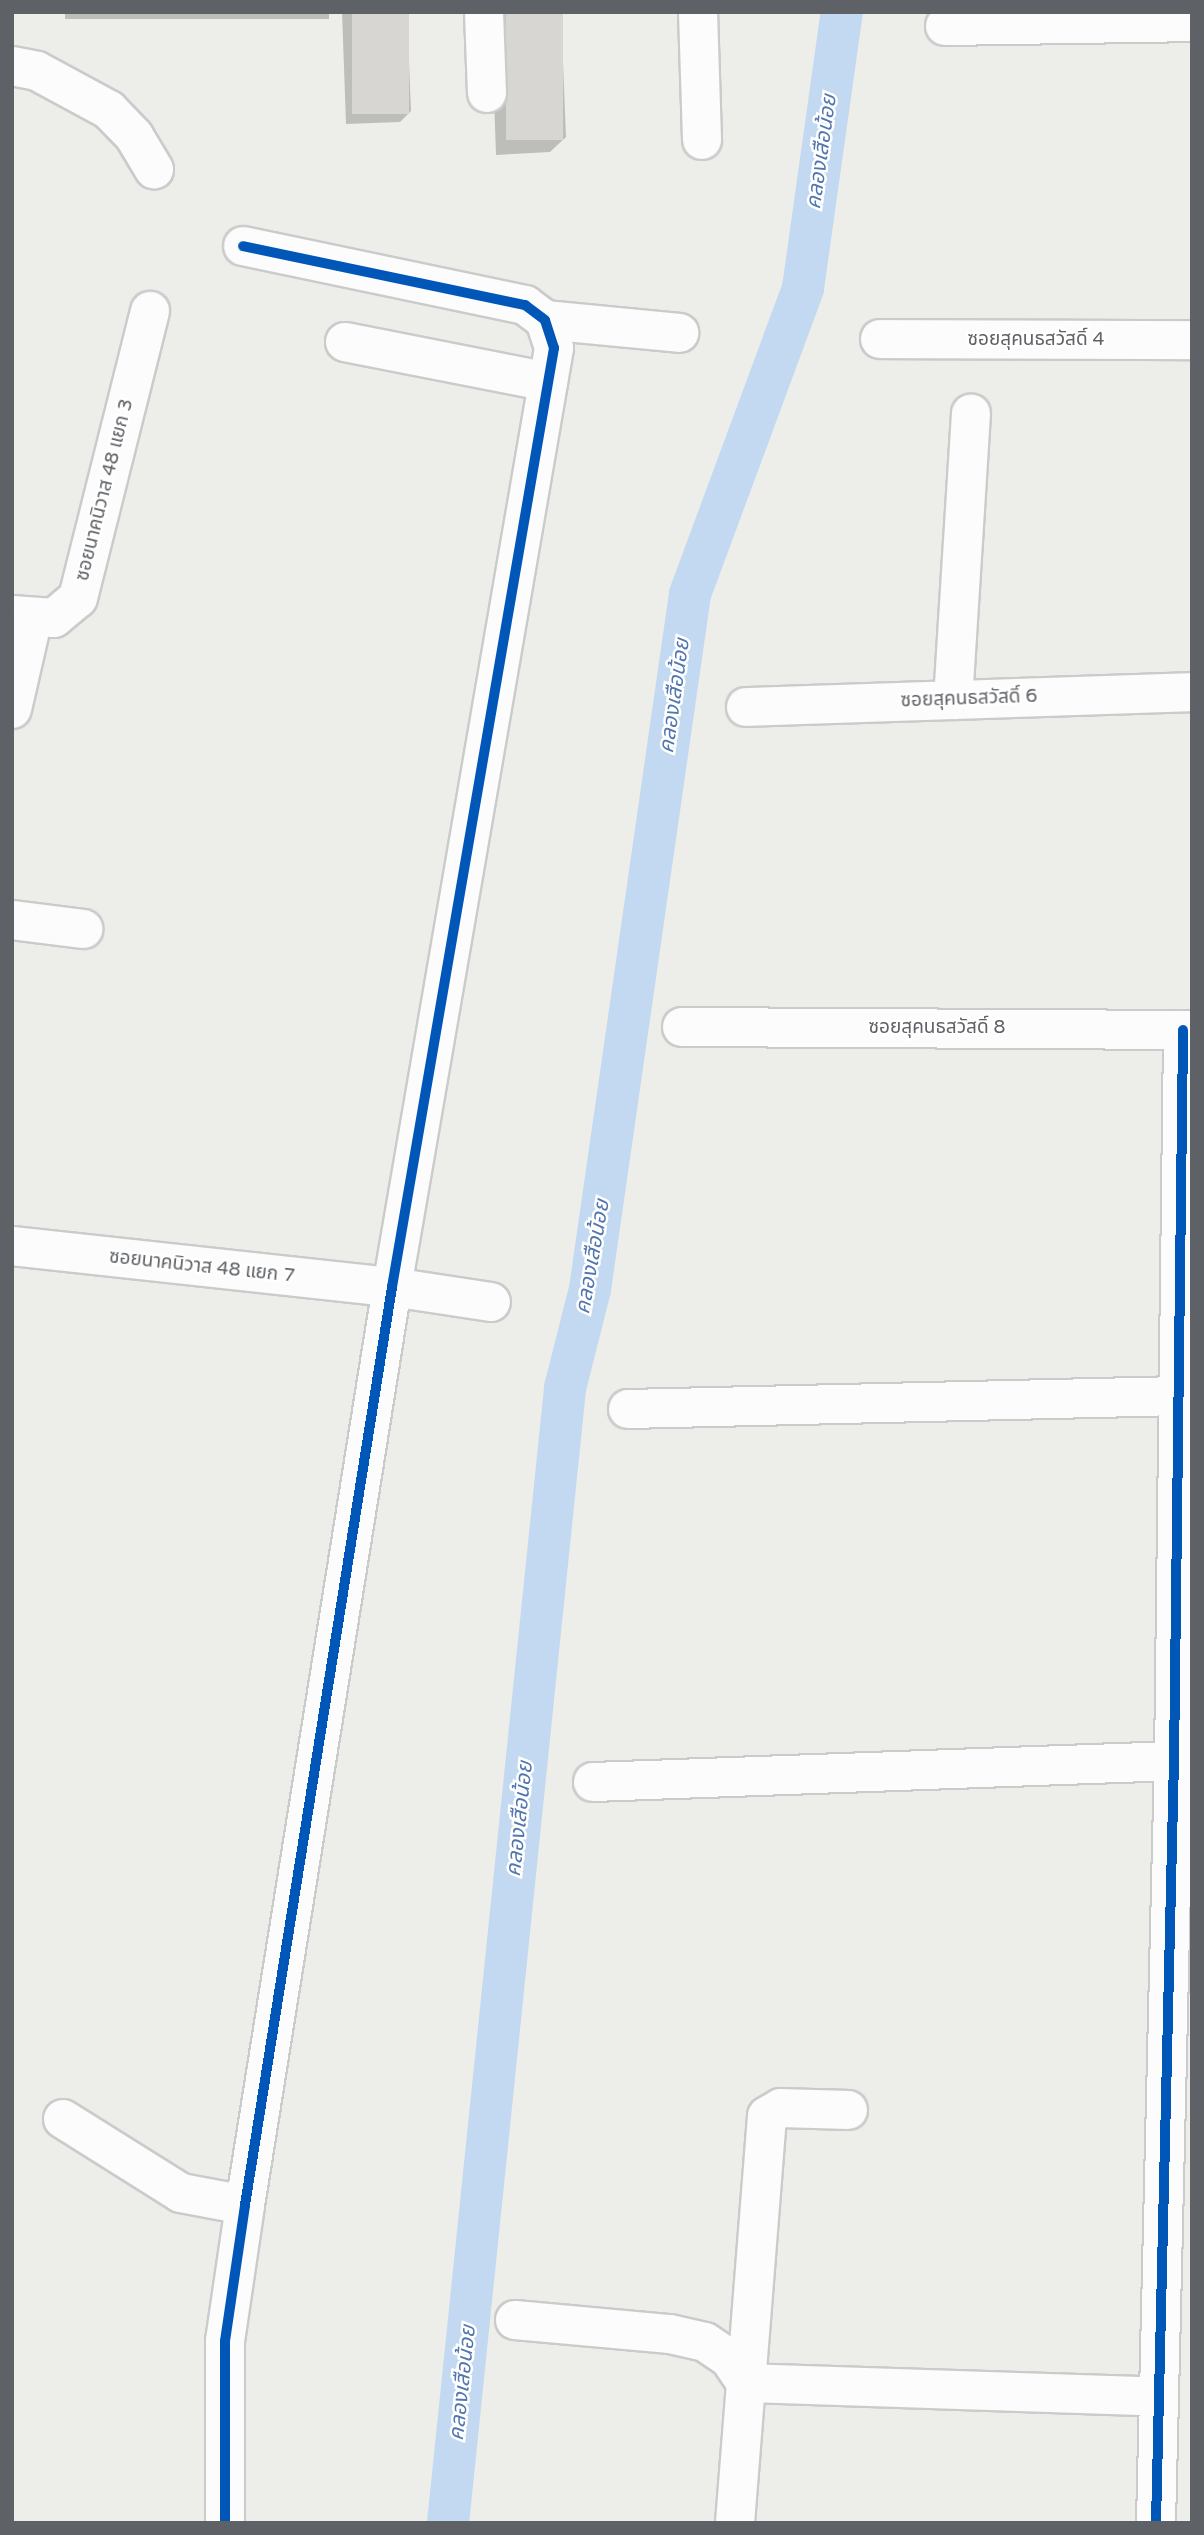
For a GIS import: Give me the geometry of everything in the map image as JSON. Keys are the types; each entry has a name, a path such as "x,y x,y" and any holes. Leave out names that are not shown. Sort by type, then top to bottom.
{"street":[{"path":"484,12 487,93"},
{"path":"698,12 702,140"},
{"path":"945,26 1192,22"},
{"path":"12,66 37,71 109,110 134,136 154,169"},
{"path":"243,246 525,305 545,320 679,332"},
{"name":"ซอยนาคนิวาส 48 แยก 3","path":"23,616 54,618 79,598 150,311"},
{"path":"225,2523 225,2341 392,1287 554,348 545,320"},
{"name":"ซอยสุคนธสวัสดิ์ 4","path":"880,339 1192,340"},
{"path":"345,342 548,382"},
{"path":"953,700 971,414"},
{"path":"12,709 23,616"},
{"name":"ซอยสุคนธสวัสดิ์ 6","path":"746,706 1192,692"},
{"path":"12,920 83,929"},
{"name":"ซอยสุคนธสวัสดิ์ 8","path":"682,1027 1187,1030"},
{"path":"1156,2523 1174,1761 1178,1396 1187,1030"},
{"name":"ซอยนาคนิวาส 48 แยก 7","path":"12,1246 392,1287 491,1302"},
{"path":"628,1409 1178,1396"},
{"path":"593,1782 1174,1761"},
{"path":"735,2523 767,2116 781,2108 848,2110"},
{"path":"63,2119 181,2193 245,2205"},
{"path":"515,2320 670,2334 705,2343 729,2358 746,2383"},
{"path":"746,2383 1159,2397"}],"building":[{"path":"352,12 409,12 409,114 352,114"},
{"path":"506,12 563,12 563,140 506,140"}],"waterway":[{"name":"คลองเสือน้อย","path":"448,2523 565,1388 590,1289 690,594 803,288 842,12"}],"cycle path":[{"path":"225,2523 225,2341 245,2205 392,1287 554,348 545,320 525,305 243,246"},
{"path":"1156,2523 1174,1761 1183,1030"}]}
